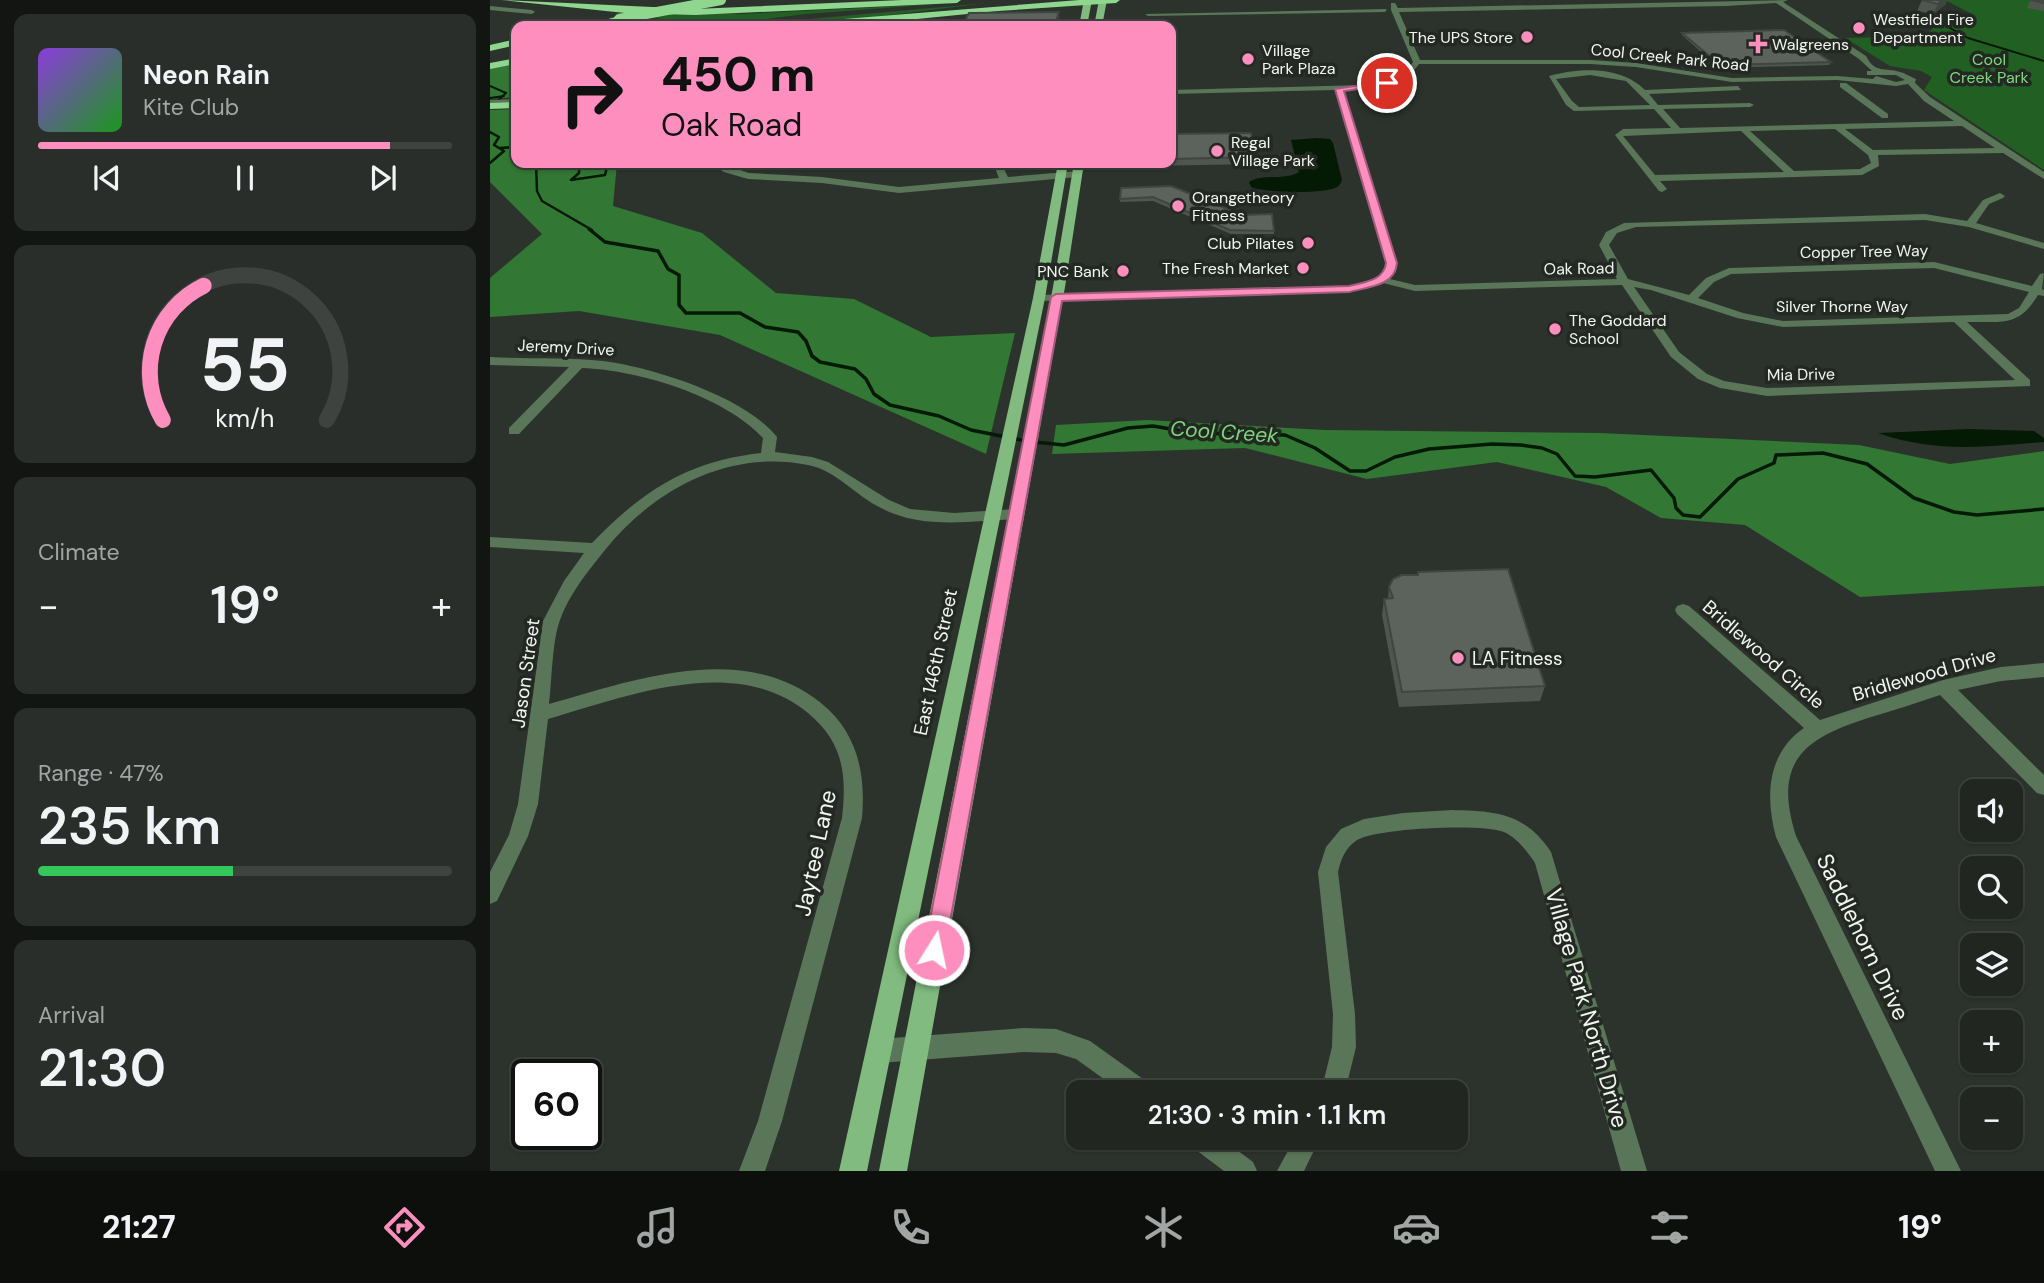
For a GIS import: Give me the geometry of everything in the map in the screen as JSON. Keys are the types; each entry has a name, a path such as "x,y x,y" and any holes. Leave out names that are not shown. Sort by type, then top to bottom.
{"highway":[{"path":"505,0 685,12 760,11 957,0"},
{"path":"596,0 711,5 842,0"},
{"path":"610,21 724,0"},
{"path":"766,20 1009,0"},
{"path":"842,21 1047,0"},
{"path":"875,21 1116,0"},
{"path":"490,2 668,21"},
{"path":"490,48 511,43"},
{"path":"490,104 511,103"}],"main road":[{"path":"1099,21 1103,0"},
{"path":"1084,21 1088,1"},
{"name":"East 146th Street","path":"853,1171 1005,514 1028,454 1078,168"},
{"name":"East 146th Street","path":"893,1171 917,1048 1005,514 1006,452 1063,169"}],"street":[{"path":"1776,0 1863,58 1911,78 1911,83 1927,99 2044,176"},
{"path":"1393,5 1418,9 1733,4 1786,0"},
{"path":"1176,92 1339,89 1375,86 1398,79 1411,71 1417,62 1404,36 1397,32 1381,2"},
{"path":"1393,5 1406,32 1404,36"},
{"path":"490,8 531,12"},
{"path":"1148,15 1385,10"},
{"path":"1863,58 1877,73 1875,77 1927,99"},
{"name":"Cool Creek Park Road","path":"1417,62 1621,64 1732,80 1911,83"},
{"path":"1539,63 1569,103 1577,109"},
{"name":"Cool Creek Park Road","path":"1840,82 1877,73 1896,73"},
{"path":"1552,81 1559,75 1619,75 1630,80 1677,130"},
{"path":"1642,92 1735,90 1840,82 1866,85"},
{"path":"1840,82 1885,116"},
{"path":"1339,89 1392,263 1391,272 1383,280"},
{"path":"1735,90 1775,127"},
{"path":"1616,120 1656,107 1756,110"},
{"path":"1561,109 1577,109 1616,120 1677,130 1963,123"},
{"path":"1616,120 1620,139 1662,189"},
{"path":"1653,178 1862,172 1876,164 1871,153 1836,126"},
{"path":"1742,128 1792,174"},
{"path":"1871,153 2004,150"},
{"path":"723,168 748,176 899,190 1004,180 1078,168"},
{"path":"999,168 1004,180"},
{"path":"802,179 809,170"},
{"path":"1970,225 1986,201 2000,196"},
{"name":"Oak Road","path":"1039,298 1349,289 1383,280 1415,288 1626,282 1604,245 1605,239 1612,232 1636,224 1937,218 2044,246"},
{"name":"Copper Tree Way","path":"1691,299 1710,280 1730,271 1923,264 1961,270 2040,292"},
{"name":"Silver Thorne Way","path":"1626,282 1653,287 1741,316 1783,324 2001,318 2024,310 2040,292 2044,276"},
{"name":"Mia Drive","path":"1626,282 1671,354 1695,373 1733,388 1767,391 2026,383 1958,320"},
{"name":"Jeremy Drive","path":"490,361 580,363 619,367 702,393 753,419 767,431 771,445 767,457"},
{"path":"514,431 580,363"},
{"name":"Jason Street","path":"490,894 518,836 528,804 551,621 567,589 630,512 671,484 706,468 767,457 801,458 825,465 894,509 908,513 933,517 1005,514"},
{"path":"490,541 598,549"},
{"name":"Bridlewood Circle","path":"1683,610 1818,729"},
{"name":"Bridlewood Drive","path":"1818,729 1943,687 1989,675 2044,670"},
{"name":"Jaytee Lane","path":"541,714 666,681 713,676 746,677 786,689 813,705 835,727 849,754 855,780 852,818 770,1121 752,1171"},
{"path":"1943,687 2044,787"},
{"name":"Saddlehorn Drive","path":"1818,729 1799,743 1787,759 1779,791 1782,823 1793,853 1948,1171"},
{"name":"Village Park North Drive","path":"1336,1080 1345,1047 1344,1014 1328,872 1332,856 1339,844 1351,833 1378,824 1491,820 1517,830 1537,847 1549,876 1634,1171"},
{"path":"879,1051 1024,1040 1056,1041 1082,1049 1125,1080"},
{"path":"1217,1150 1244,1171"},
{"path":"1290,1171 1301,1150"}],"green space":[{"name":"Cool Creek Park","path":"1945,0 2044,0 2044,170 1924,90 1932,77 1921,71 1890,66 1845,38 1920,36 1933,29 1917,17 1974,15"},
{"path":"987,3 842,21 787,21"},
{"path":"939,4 750,21 682,21 610,13 742,14"},
{"path":"511,66 511,97 490,99 490,68"},
{"path":"511,109 511,168 617,168 613,206 702,233 776,293 854,299 931,337 1015,333 986,454 720,335 579,311 490,317 490,278 542,234 490,182 490,110"},
{"path":"1147,420 1325,430 1600,433 1859,445 1950,464 2044,451 2044,586 1860,597 1745,525 1661,518 1606,487 1497,462 1367,479 1245,448 1052,454 1056,425"}],"shaded area":[{"path":"1330,139 1333,143 1342,180 1338,186 1328,190 1293,192 1251,187 1249,182 1255,179 1299,172 1291,140"},
{"path":"1969,429 2034,431 2044,438 2044,442 1981,447 1940,446 1920,444 1878,433"}],"building":[{"path":"1922,0 1942,0 1938,4"},
{"path":"1059,12 1056,21 965,21 969,13"},
{"path":"1784,30 1831,62 1720,65 1682,33"},
{"name":"Regal Village Park","path":"1251,133 1254,157 1176,159 1176,134"},
{"path":"1171,186 1242,215 1272,214 1274,231 1230,230 1153,197 1120,199 1121,188"},
{"name":"LA Fitness","path":"1508,569 1545,686 1402,692 1384,599 1393,598 1389,587 1393,579 1402,575 1418,575 1418,572"}],"waterway":[{"path":"1950,28 1968,38 2044,61"},
{"name":"Cool Creek","path":"490,86 506,93 502,96"},
{"name":"Cool Creek","path":"490,98 502,96"},
{"name":"Cool Creek","path":"496,102 502,96"},
{"name":"Cool Creek","path":"490,108 498,101"},
{"name":"Cool Creek","path":"490,132 499,137 494,145 504,151 490,163"},
{"name":"Cool Creek","path":"500,148 511,147"},
{"name":"Cool Creek","path":"536,168 537,191 542,201 592,230"},
{"path":"579,168 579,173 571,180 605,175 607,168"},
{"name":"Cool Creek","path":"589,229 605,242 658,251 668,269 679,275 679,305 686,313 740,313 765,327 798,332 806,341 812,356 820,362 855,369 866,379 874,394 890,405 939,416 971,430 1026,441"},
{"name":"Cool Creek","path":"1035,442 1064,445 1128,428 1153,426 1194,433 1285,435 1315,448 1350,471 1366,471 1395,457 1429,449 1492,444 1521,445 1542,448 1557,454 1575,476 1595,477 1651,470 1674,498 1676,508 1683,515 1700,517 1738,479 1774,463 1776,455 1823,453 1867,464 1914,498 1954,512 1977,515 2044,509"}],"place":[{"name":"Westfield Fire Department","path":"1859,28"},
{"name":"The UPS Store","path":"1527,37"},
{"name":"Walgreens","path":"1758,44"},
{"name":"Village Park Plaza","path":"1248,59"},
{"name":"Regal Village Park","path":"1217,151"},
{"name":"Orangetheory Fitness","path":"1178,206"},
{"name":"Club Pilates","path":"1308,243"},
{"name":"The Fresh Market","path":"1303,268"},
{"name":"PNC Bank","path":"1123,271"},
{"name":"The Goddard School","path":"1555,329"},
{"name":"LA Fitness","path":"1458,658"}],"route":[{"path":"934,950 1056,297 1349,289 1383,280 1391,272 1392,263 1339,89 1387,83"}]}
